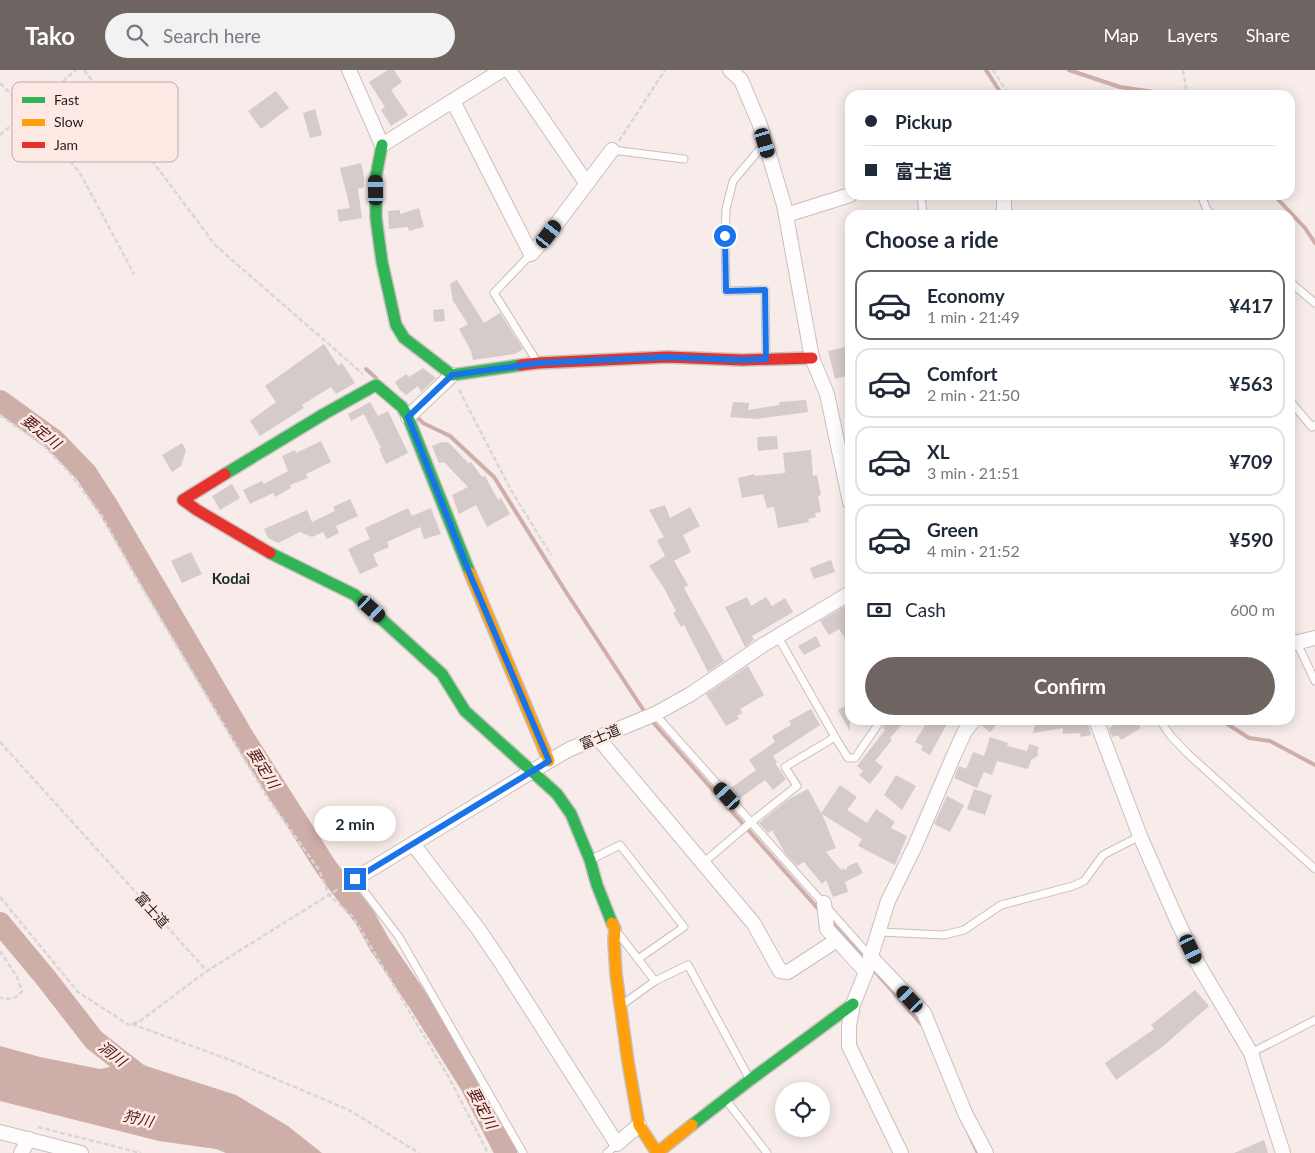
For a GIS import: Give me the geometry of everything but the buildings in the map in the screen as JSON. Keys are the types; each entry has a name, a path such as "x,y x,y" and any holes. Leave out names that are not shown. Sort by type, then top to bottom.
{"street":[{"path":"349,70 382,145 376,176 376,218 382,262 396,325 404,338 452,375"},
{"path":"382,145 502,70"},
{"path":"509,70 587,184"},
{"path":"730,70 741,80 765,143 786,215 812,358 827,394 845,479"},
{"path":"453,101 531,254 549,234 612,150"},
{"path":"786,215 845,197"},
{"path":"408,417 452,375 538,363 667,357 742,360 812,358"},
{"path":"549,761 471,577 408,417 402,407 376,385 324,414 183,500 259,547 354,595 442,674 465,711 557,794 571,814 615,929 615,958 628,1062 639,1125 657,1153 750,1080 853,1004"},
{"name":"富士道","path":"352,880 549,761 655,714 691,694 845,596"},
{"path":"1295,643 1315,638"},
{"path":"898,1152 849,1046 849,1026 853,1004 866,972 888,901 915,846 954,755 970,725"},
{"path":"1098,725 1140,836 1198,964 1251,1052 1283,1153"},
{"path":"598,738 754,924 780,971 788,972 837,940"},
{"path":"413,844 484,937 612,1149 639,1125"},
{"path":"824,903 827,929 866,972"},
{"path":"870,956 924,1013 965,1113 986,1153"},
{"path":"0,1132 81,1153"},
{"path":"21,1153 29,1140"}],"lane":[{"path":"765,143 732,181 726,209 725,236 726,291 765,290 766,359"},
{"path":"612,150 684,160"},
{"path":"531,254 494,293 538,363"},
{"path":"1295,286 1315,303"},
{"path":"1295,407 1312,427 1315,425"},
{"path":"778,637 848,758 855,758 878,725"},
{"path":"1295,646 1315,681"},
{"path":"655,714 870,956"},
{"path":"1164,725 1187,753 1315,869"},
{"path":"704,863 797,786 785,767 835,737"},
{"path":"879,932 944,935 964,930 1001,905 1073,886 1084,881 1103,855 1140,836"},
{"path":"590,860 620,845 684,927 638,959"},
{"path":"352,880 399,937 523,1153"},
{"path":"615,929 655,981"},
{"path":"621,1006 655,981 688,965 750,1080"},
{"path":"1251,1052 1315,1020"},
{"path":"725,1100 767,1153"}],"path":[{"path":"61,82 76,70"},
{"path":"84,70 93,82"},
{"path":"612,150 665,70"},
{"path":"993,70 1006,90"},
{"path":"1183,70 1185,90"},
{"path":"0,83 12,95"},
{"path":"0,135 12,124"},
{"path":"71,162 80,173 134,274"},
{"path":"153,162 216,246 376,385"},
{"path":"452,375 511,490 551,554"},
{"path":"0,415 44,446 68,471 102,516 135,576 267,797 319,870 330,895 353,916 448,1076 488,1153"},
{"name":"富士道","path":"0,742 207,971"},
{"path":"132,1024 140,1021 207,971 330,895"},
{"path":"0,898 78,992 129,1025 132,1024 233,1061 349,1110 420,1153"},
{"path":"0,951 17,977 22,991 19,996 11,1000 0,998"},
{"path":"33,1126 126,1151 141,1153"}],"water":[{"name":"狩川","path":"0,1046 40,1057 100,1069 134,1062 236,1095 288,1126 322,1153 226,1153 216,1149 159,1141 0,1101"}],"waterway":[{"path":"986,70 999,90"},
{"path":"1069,70 1120,87 1140,90"},
{"path":"1279,200 1288,210"},
{"path":"1295,217 1315,243"},
{"path":"366,369 376,378"},
{"name":"要定川","path":"0,401 54,440 86,473 108,507 245,740 326,867 365,918 380,945 419,1002 471,1085 506,1153"},
{"path":"417,417 423,423 450,436 494,477 646,714"},
{"path":"651,720 820,911"},
{"path":"1229,725 1249,738 1270,741 1315,765"},
{"path":"830,921 866,961"},
{"name":"洞川","path":"0,923 94,1040 140,1076 150,1081"},
{"path":"872,968 923,1026"},
{"path":"968,1132 978,1153"}],"traffic: fast":[{"path":"382,145 376,176 376,218 382,262 396,325 404,338 452,375 521,365"},
{"path":"225,474 376,385 402,407 408,417 470,573"},
{"path":"270,553 355,595 442,674 465,711 557,794 571,814 590,860 597,885 612,923"},
{"path":"692,1125 853,1004"}],"traffic: slow":[{"path":"470,573 549,761"},
{"path":"612,923 615,929 616,974 639,1125 657,1153 692,1125"}],"traffic: jam":[{"path":"521,365 667,357 742,360 812,358"},
{"path":"225,474 183,500 270,553"}],"district":[{"name":"Kodai","path":"231,579"}],"route":[{"path":"355,879 549,761 471,577 408,417 452,375 538,363 667,357 766,359 765,290 726,291 725,236"}]}
